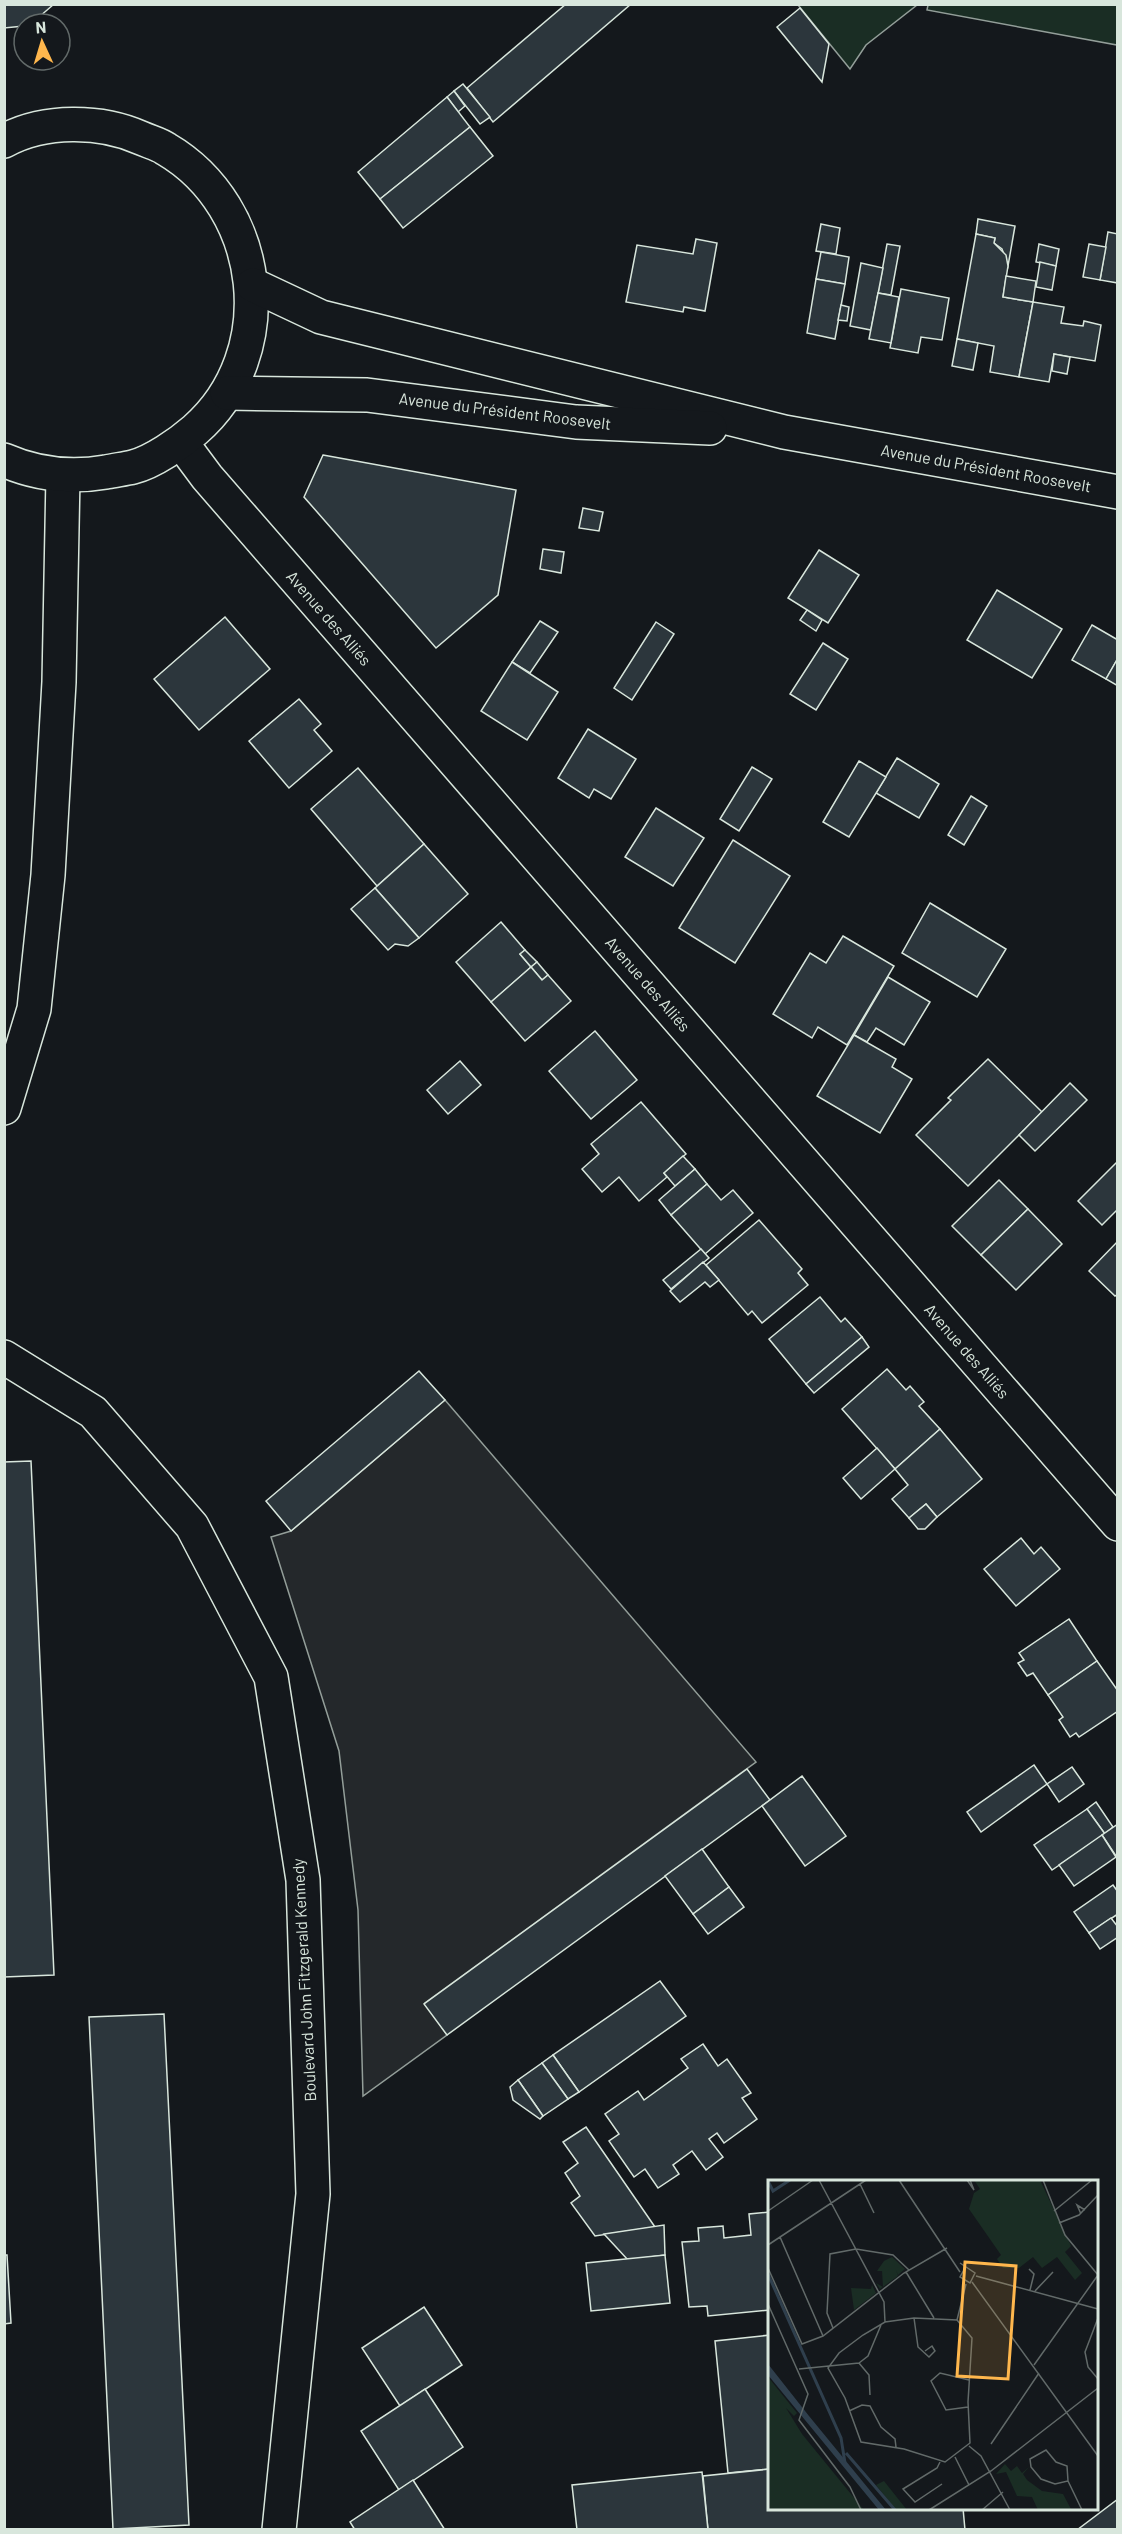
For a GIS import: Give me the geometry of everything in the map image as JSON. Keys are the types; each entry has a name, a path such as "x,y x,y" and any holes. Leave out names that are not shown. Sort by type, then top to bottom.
{"street":[{"path":"4,460 21,467 63,476 80,476 135,467 181,442 206,420 227,393 245,351 251,323 253,285 246,252 234,221 216,193 193,169 166,149 130,133 92,125 53,126 8,135"},
{"name":"Avenue du Président Roosevelt","path":"253,285 321,317 784,432 1118,492"},
{"name":"Avenue du Président Roosevelt","path":"227,393 367,395 576,422 784,432"},
{"name":"Avenue des Alliés","path":"181,442 207,477 1118,1524"},
{"path":"4,1108 34,1009 48,875 59,682 63,476"},
{"name":"Boulevard John Fitzgerald Kennedy","path":"4,1357 93,1412 192,1526 271,1677 303,1880 313,2194 279,2529"}],"green space":[{"path":"798,5 917,5 866,45 850,69"},
{"path":"928,5 1117,5 1117,45 927,10"}],"shaded area":[{"path":"445,1400 756,1762 425,2003 447,2035 363,2096 358,1910 339,1751 271,1537 291,1531"}],"building":[{"path":"4,4 54,4 45,12 12,12 12,27 4,28"},
{"path":"566,4 631,4 493,122 467,88"},
{"path":"800,8 829,44 822,82 777,27"},
{"path":"463,84 490,117 480,124 454,91"},
{"path":"454,91 465,106 458,112 447,97"},
{"path":"447,97 470,127 380,199 358,172"},
{"path":"470,127 493,156 403,228 380,199"},
{"path":"978,219 1015,226 1008,266 1002,249 994,243 995,238 976,234"},
{"path":"821,224 840,228 836,254 816,251"},
{"path":"1108,232 1118,234 1118,283 1100,280"},
{"path":"976,234 995,238 994,243 1006,255 1008,266 1003,297 1033,302 1019,377 990,372 994,346 957,339"},
{"path":"696,239 717,243 705,311 684,307 683,312 626,302 637,245 693,254"},
{"path":"887,244 900,246 891,295 878,293"},
{"path":"1039,244 1059,249 1056,266 1036,262"},
{"path":"1089,244 1106,247 1100,280 1083,277"},
{"path":"821,252 849,257 845,284 816,279"},
{"path":"1040,262 1056,266 1052,290 1036,287"},
{"path":"861,263 883,268 871,330 850,326"},
{"path":"1006,276 1036,281 1033,302 1003,297"},
{"path":"816,279 845,284 835,339 807,333"},
{"path":"901,289 949,298 942,340 921,337 918,353 890,348"},
{"path":"878,293 899,297 891,343 869,339"},
{"path":"1033,302 1064,307 1061,323 1083,326 1084,321 1101,325 1095,361 1054,354 1049,382 1019,377"},
{"path":"841,305 849,307 847,321 838,320"},
{"path":"957,339 978,343 973,370 952,366"},
{"path":"1054,354 1070,357 1067,374 1052,371"},
{"path":"323,455 516,490 498,595 436,648 304,497"},
{"path":"583,508 603,512 599,531 579,528"},
{"path":"543,549 564,552 561,573 540,569"},
{"path":"819,550 859,575 828,623 788,598"},
{"path":"997,590 1062,629 1032,678 967,640"},
{"path":"807,610 822,620 816,631 800,620"},
{"path":"225,617 270,669 199,730 154,679"},
{"path":"540,621 558,632 530,673 512,662"},
{"path":"656,622 674,634 632,700 614,688"},
{"path":"1092,625 1118,640 1118,658 1106,679 1072,660"},
{"path":"823,643 848,659 816,710 790,694"},
{"path":"1118,658 1118,686 1106,679"},
{"path":"512,662 558,692 527,740 481,711"},
{"path":"299,699 321,724 314,730 332,751 289,788 249,741"},
{"path":"588,729 636,759 611,799 594,789 589,798 558,778"},
{"path":"897,758 939,784 919,818 876,793"},
{"path":"859,761 886,777 849,837 823,822"},
{"path":"752,767 772,779 739,831 720,819"},
{"path":"358,768 424,844 377,886 311,809"},
{"path":"971,796 987,806 964,845 948,835"},
{"path":"656,808 704,838 673,886 625,857"},
{"path":"733,840 790,876 735,963 679,928"},
{"path":"424,844 468,894 419,938 375,888"},
{"path":"375,888 419,938 408,946 395,944 388,950 351,909"},
{"path":"930,903 1006,949 977,997 902,953"},
{"path":"501,922 525,950 520,954 531,967 491,1002 456,962"},
{"path":"843,936 894,966 847,1045 818,1027 812,1038 773,1014 810,953 826,963"},
{"path":"525,950 537,962 531,967 520,954"},
{"path":"537,962 548,975 542,980 531,967"},
{"path":"531,967 542,980 548,975 571,1001 525,1041 491,1002"},
{"path":"888,977 930,1002 904,1045 876,1028 867,1042 854,1035"},
{"path":"595,1031 637,1080 591,1119 549,1071"},
{"path":"854,1035 896,1059 892,1067 912,1079 880,1133 817,1096"},
{"path":"988,1059 1042,1112 968,1186 916,1135 951,1100 948,1098"},
{"path":"460,1061 481,1085 448,1114 427,1090"},
{"path":"1070,1083 1087,1100 1035,1151 1019,1135"},
{"path":"641,1102 686,1154 664,1173 667,1177 639,1201 619,1177 602,1192 582,1169 599,1154 591,1144"},
{"path":"683,1156 695,1169 675,1186 664,1173"},
{"path":"1118,1161 1118,1209 1102,1225 1078,1201"},
{"path":"695,1169 707,1184 671,1215 659,1200"},
{"path":"999,1180 1028,1209 981,1255 952,1226"},
{"path":"707,1184 721,1200 733,1190 753,1213 705,1254 671,1215"},
{"path":"1028,1209 1062,1244 1016,1290 981,1255"},
{"path":"759,1220 802,1269 798,1273 808,1285 762,1323 752,1311 748,1315 706,1265"},
{"path":"1118,1241 1118,1294 1115,1296 1089,1271"},
{"path":"701,1249 709,1258 671,1289 663,1280"},
{"path":"703,1262 719,1280 710,1287 705,1282 680,1302 670,1291"},
{"path":"820,1297 841,1322 845,1318 862,1337 806,1384 769,1339"},
{"path":"862,1337 869,1347 814,1393 806,1384"},
{"path":"887,1369 906,1390 910,1386 924,1402 919,1406 940,1429 895,1469 842,1409"},
{"path":"419,1371 445,1400 291,1531 266,1501"},
{"path":"940,1429 982,1479 937,1517 926,1504 909,1518 892,1499 908,1485 895,1469"},
{"path":"877,1448 895,1469 861,1499 843,1478"},
{"path":"31,1461 54,1975 4,1977 4,1462"},
{"path":"926,1504 937,1517 925,1529 918,1529 909,1518"},
{"path":"1021,1538 1034,1554 1041,1547 1060,1569 1016,1606 984,1569"},
{"path":"1069,1619 1097,1661 1048,1695 1033,1673 1027,1676 1018,1663 1024,1660 1019,1653"},
{"path":"1097,1661 1118,1691 1118,1711 1079,1737 1076,1733 1070,1737 1059,1720 1063,1717 1048,1695"},
{"path":"1034,1765 1047,1784 981,1832 967,1812"},
{"path":"1072,1767 1084,1784 1059,1802 1047,1784"},
{"path":"747,1769 770,1800 447,2035 424,2004"},
{"path":"802,1776 846,1836 805,1866 762,1806"},
{"path":"1096,1802 1113,1827 1105,1834 1087,1809"},
{"path":"1087,1809 1105,1834 1052,1870 1034,1845"},
{"path":"1118,1824 1118,1859 1102,1835"},
{"path":"1102,1835 1116,1857 1074,1886 1059,1865"},
{"path":"702,1849 729,1887 693,1914 665,1876"},
{"path":"1113,1885 1118,1892 1118,1914 1089,1933 1074,1912"},
{"path":"729,1887 744,1907 708,1934 693,1914"},
{"path":"1111,1918 1118,1927 1118,1937 1100,1949 1089,1933"},
{"path":"660,1981 686,2016 579,2092 553,2055"},
{"path":"164,2014 189,2525 113,2529 89,2017"},
{"path":"703,2044 718,2066 727,2059 751,2093 742,2098 757,2119 724,2143 717,2133 709,2139 723,2157 706,2170 692,2151 673,2165 679,2174 658,2188 645,2169 634,2177 609,2141 619,2134 605,2114 638,2091 644,2100 688,2068 681,2059"},
{"path":"553,2055 579,2092 568,2099 542,2063"},
{"path":"542,2063 568,2099 543,2116 518,2080"},
{"path":"518,2080 543,2116 540,2119 513,2100 510,2087"},
{"path":"586,2127 655,2227 595,2236 571,2203 580,2196 565,2173 578,2163 563,2142"},
{"path":"768,2212 768,2310 708,2316 707,2306 689,2307 682,2242 699,2241 698,2228 723,2226 724,2238 751,2235 749,2214"},
{"path":"664,2225 665,2255 628,2260 604,2234"},
{"path":"4,2255 7,2255 11,2323 4,2324"},
{"path":"665,2255 670,2303 591,2311 586,2263"},
{"path":"424,2307 462,2365 400,2406 362,2348"},
{"path":"768,2335 768,2469 728,2473 715,2341"},
{"path":"425,2389 463,2447 399,2490 361,2431"},
{"path":"768,2469 768,2510 963,2510 965,2530 708,2530 703,2476"},
{"path":"702,2472 708,2530 577,2530 572,2485"},
{"path":"413,2480 445,2530 355,2530 350,2522"},
{"path":"1118,2499 1118,2530 1077,2530"}]}
